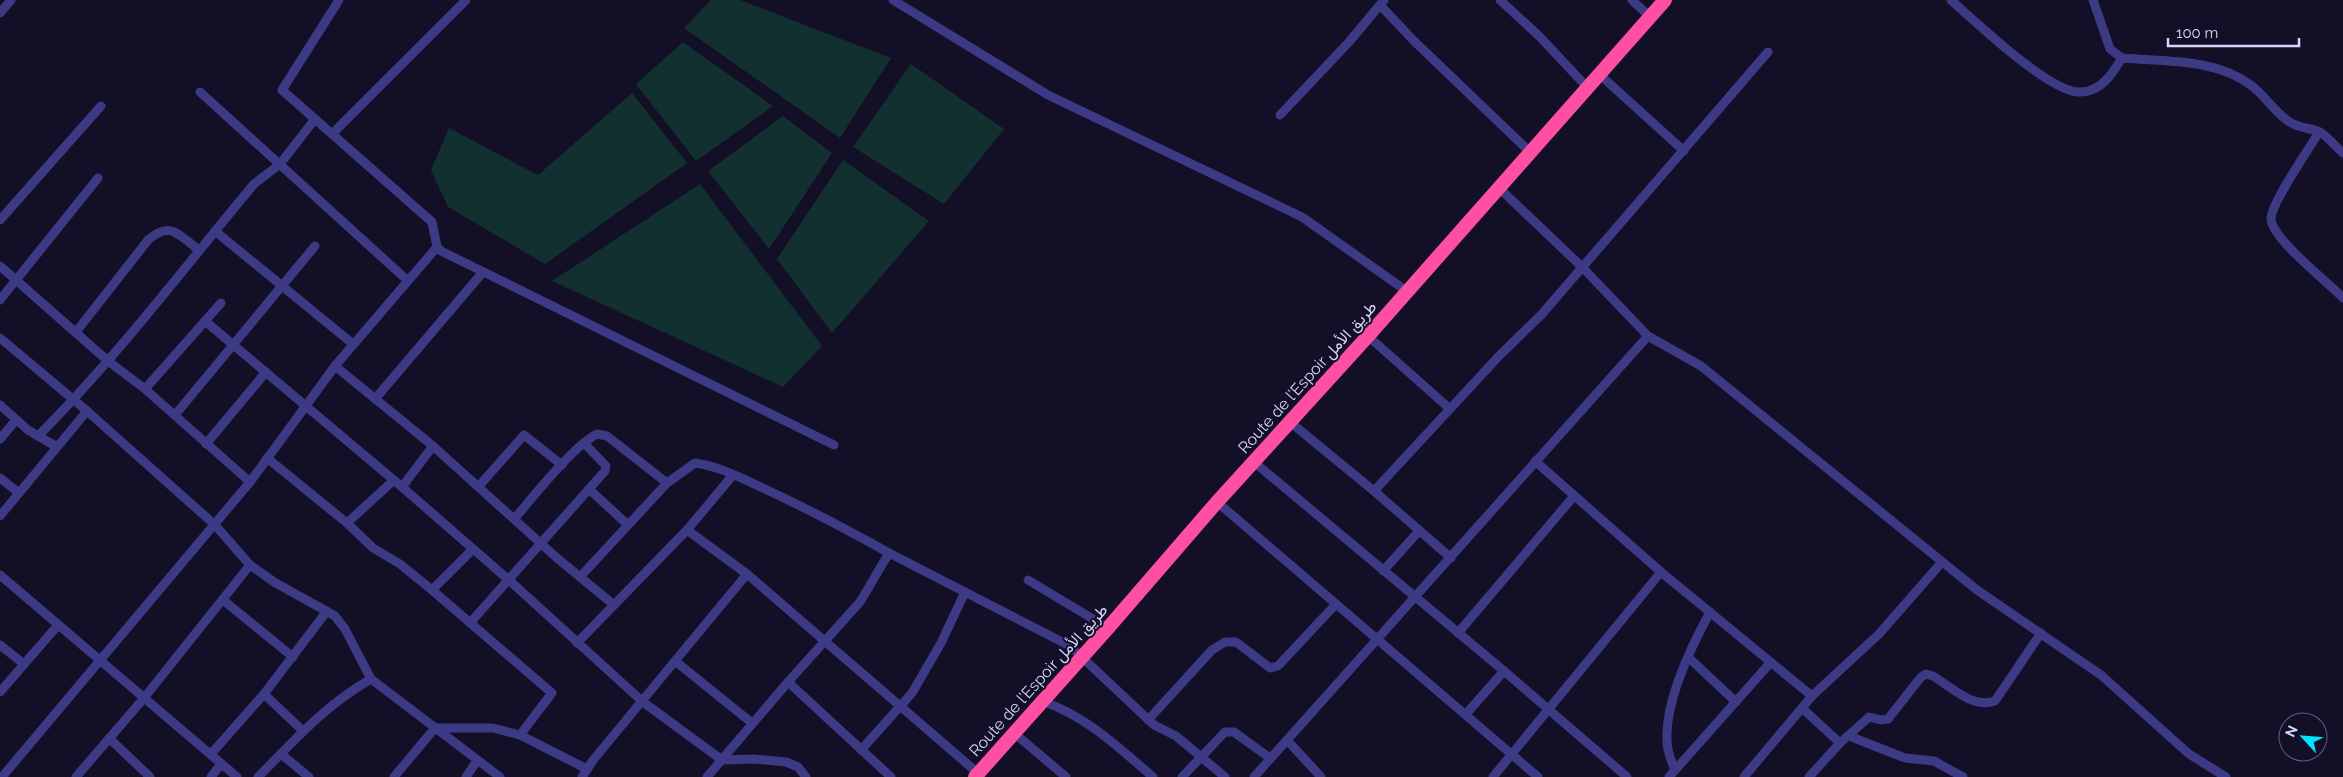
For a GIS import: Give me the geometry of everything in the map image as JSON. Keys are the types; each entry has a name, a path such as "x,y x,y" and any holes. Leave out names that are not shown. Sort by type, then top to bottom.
{"highway":[{"name":"Route de l’Espoir طريق الأمل","path":"974,772 1014,733 1083,656 1217,502 1408,292 1587,86 1665,0"}],"street":[{"path":"0,13 11,0"},
{"path":"339,0 282,90 432,222 437,247 441,251 834,444"},
{"path":"332,134 466,0"},
{"path":"893,0 1048,95 1302,217 1408,292"},
{"path":"1500,0 1540,36 1587,86"},
{"path":"1632,0 1650,17"},
{"path":"1951,0 2054,84 2068,91 2092,90 2109,78 2122,58"},
{"path":"2093,0 2110,49 2122,58 2172,61 2223,70 2252,86 2273,108 2299,128 2319,132 2343,153"},
{"path":"1280,115 1383,3 1426,52 1530,152"},
{"path":"1374,491 1542,314 1768,52"},
{"path":"1599,74 1684,151"},
{"path":"200,92 407,280"},
{"path":"0,220 101,106"},
{"path":"38,436 74,400 254,184 280,164 315,119"},
{"path":"2319,132 2277,201 2271,220 2284,242 2343,298"},
{"path":"0,300 98,178"},
{"path":"1499,188 1582,267 1648,336 1701,366 1942,562 1991,600 2101,676 2189,754 2225,777"},
{"path":"76,332 148,240 159,231 167,228 172,230 199,250"},
{"path":"215,231 353,344"},
{"path":"175,415 315,246"},
{"path":"2,777 215,525 250,482 335,366 437,247"},
{"path":"0,266 108,361 145,389 250,482"},
{"path":"375,399 484,272"},
{"path":"145,389 221,303"},
{"path":"205,321 306,404 394,480 510,581 643,702 722,760 754,759 786,762 798,767 806,777"},
{"path":"1368,336 1450,409"},
{"path":"1254,777 1376,638 1415,598 1648,336"},
{"path":"0,338 87,411 215,525 250,565 274,582 327,611 345,629 371,679 500,777"},
{"path":"335,366 433,446 515,518 540,543 614,605"},
{"path":"206,444 266,372"},
{"path":"0,405 16,420 57,447"},
{"path":"0,516 87,411"},
{"path":"0,440 16,420"},
{"path":"1290,422 1451,558"},
{"path":"515,518 562,465 584,443 597,434 604,434 666,483"},
{"path":"479,486 524,435 562,465"},
{"path":"470,623 510,581 540,543 590,490 606,468 584,443"},
{"path":"402,487 433,446"},
{"path":"267,458 347,523 370,546 400,564 432,590 552,693 520,735"},
{"path":"1535,461 1661,572 1812,696"},
{"path":"1254,462 1504,671 1627,777"},
{"path":"580,577 666,483 688,466 695,464 707,465 811,511 1062,642 1083,656 1158,729 1176,736 1224,777"},
{"path":"577,643 687,530 733,475"},
{"path":"0,478 19,494"},
{"path":"347,523 394,480"},
{"path":"590,490 628,525"},
{"path":"1458,634 1574,496"},
{"path":"1217,502 1538,777"},
{"path":"687,530 746,574 902,706 974,772"},
{"path":"1383,571 1419,531"},
{"path":"432,590 473,549"},
{"path":"707,777 752,723 860,602 889,553"},
{"path":"1744,777 1803,710 1812,696 1878,634 1942,562"},
{"path":"76,777 144,698 250,565"},
{"path":"1493,777 1550,710 1661,572"},
{"path":"435,728 493,728 520,735 585,773 746,574"},
{"path":"0,575 237,777"},
{"path":"1028,580 1108,628"},
{"path":"861,750 902,706 941,643 965,592"},
{"path":"224,600 293,657"},
{"path":"1148,720 1212,650 1225,642 1236,642 1270,668 1278,666 1336,604"},
{"path":"211,754 264,694 327,611"},
{"path":"1672,774 1666,740 1677,688 1688,657 1710,612"},
{"path":"0,692 58,625"},
{"path":"1809,777 1840,743 1869,717 1881,720 1888,719 1921,677 1926,674 1980,704 1995,701 2041,633"},
{"path":"0,645 24,664"},
{"path":"1688,657 1736,702"},
{"path":"675,661 752,723"},
{"path":"1672,774 1771,662"},
{"path":"1466,714 1504,671"},
{"path":"258,777 302,730 339,700 371,679"},
{"path":"788,682 891,777"},
{"path":"264,694 302,730"},
{"path":"1042,701 1058,706 1097,729 1153,777"},
{"path":"1803,710 1840,743"},
{"path":"394,777 435,728"},
{"path":"1182,777 1225,732 1234,732 1270,758"},
{"path":"1014,733 1066,777"},
{"path":"1849,736 1905,758 1934,761 1963,777"},
{"path":"109,738 150,777"},
{"path":"1287,740 1321,777"},
{"path":"281,754 309,777"},
{"path":"466,777 477,761"},
{"path":"211,777 221,764"}],"green space":[{"path":"711,0 740,0 891,58 840,138 684,28"},
{"path":"683,42 773,106 696,161 636,84"},
{"path":"911,64 1004,129 944,204 853,147"},
{"path":"632,93 687,163 545,264 448,207 431,170 449,128 538,175"},
{"path":"783,116 832,153 769,249 708,171"},
{"path":"843,160 929,221 832,333 777,259"},
{"path":"700,184 822,346 783,387 552,281"}]}
